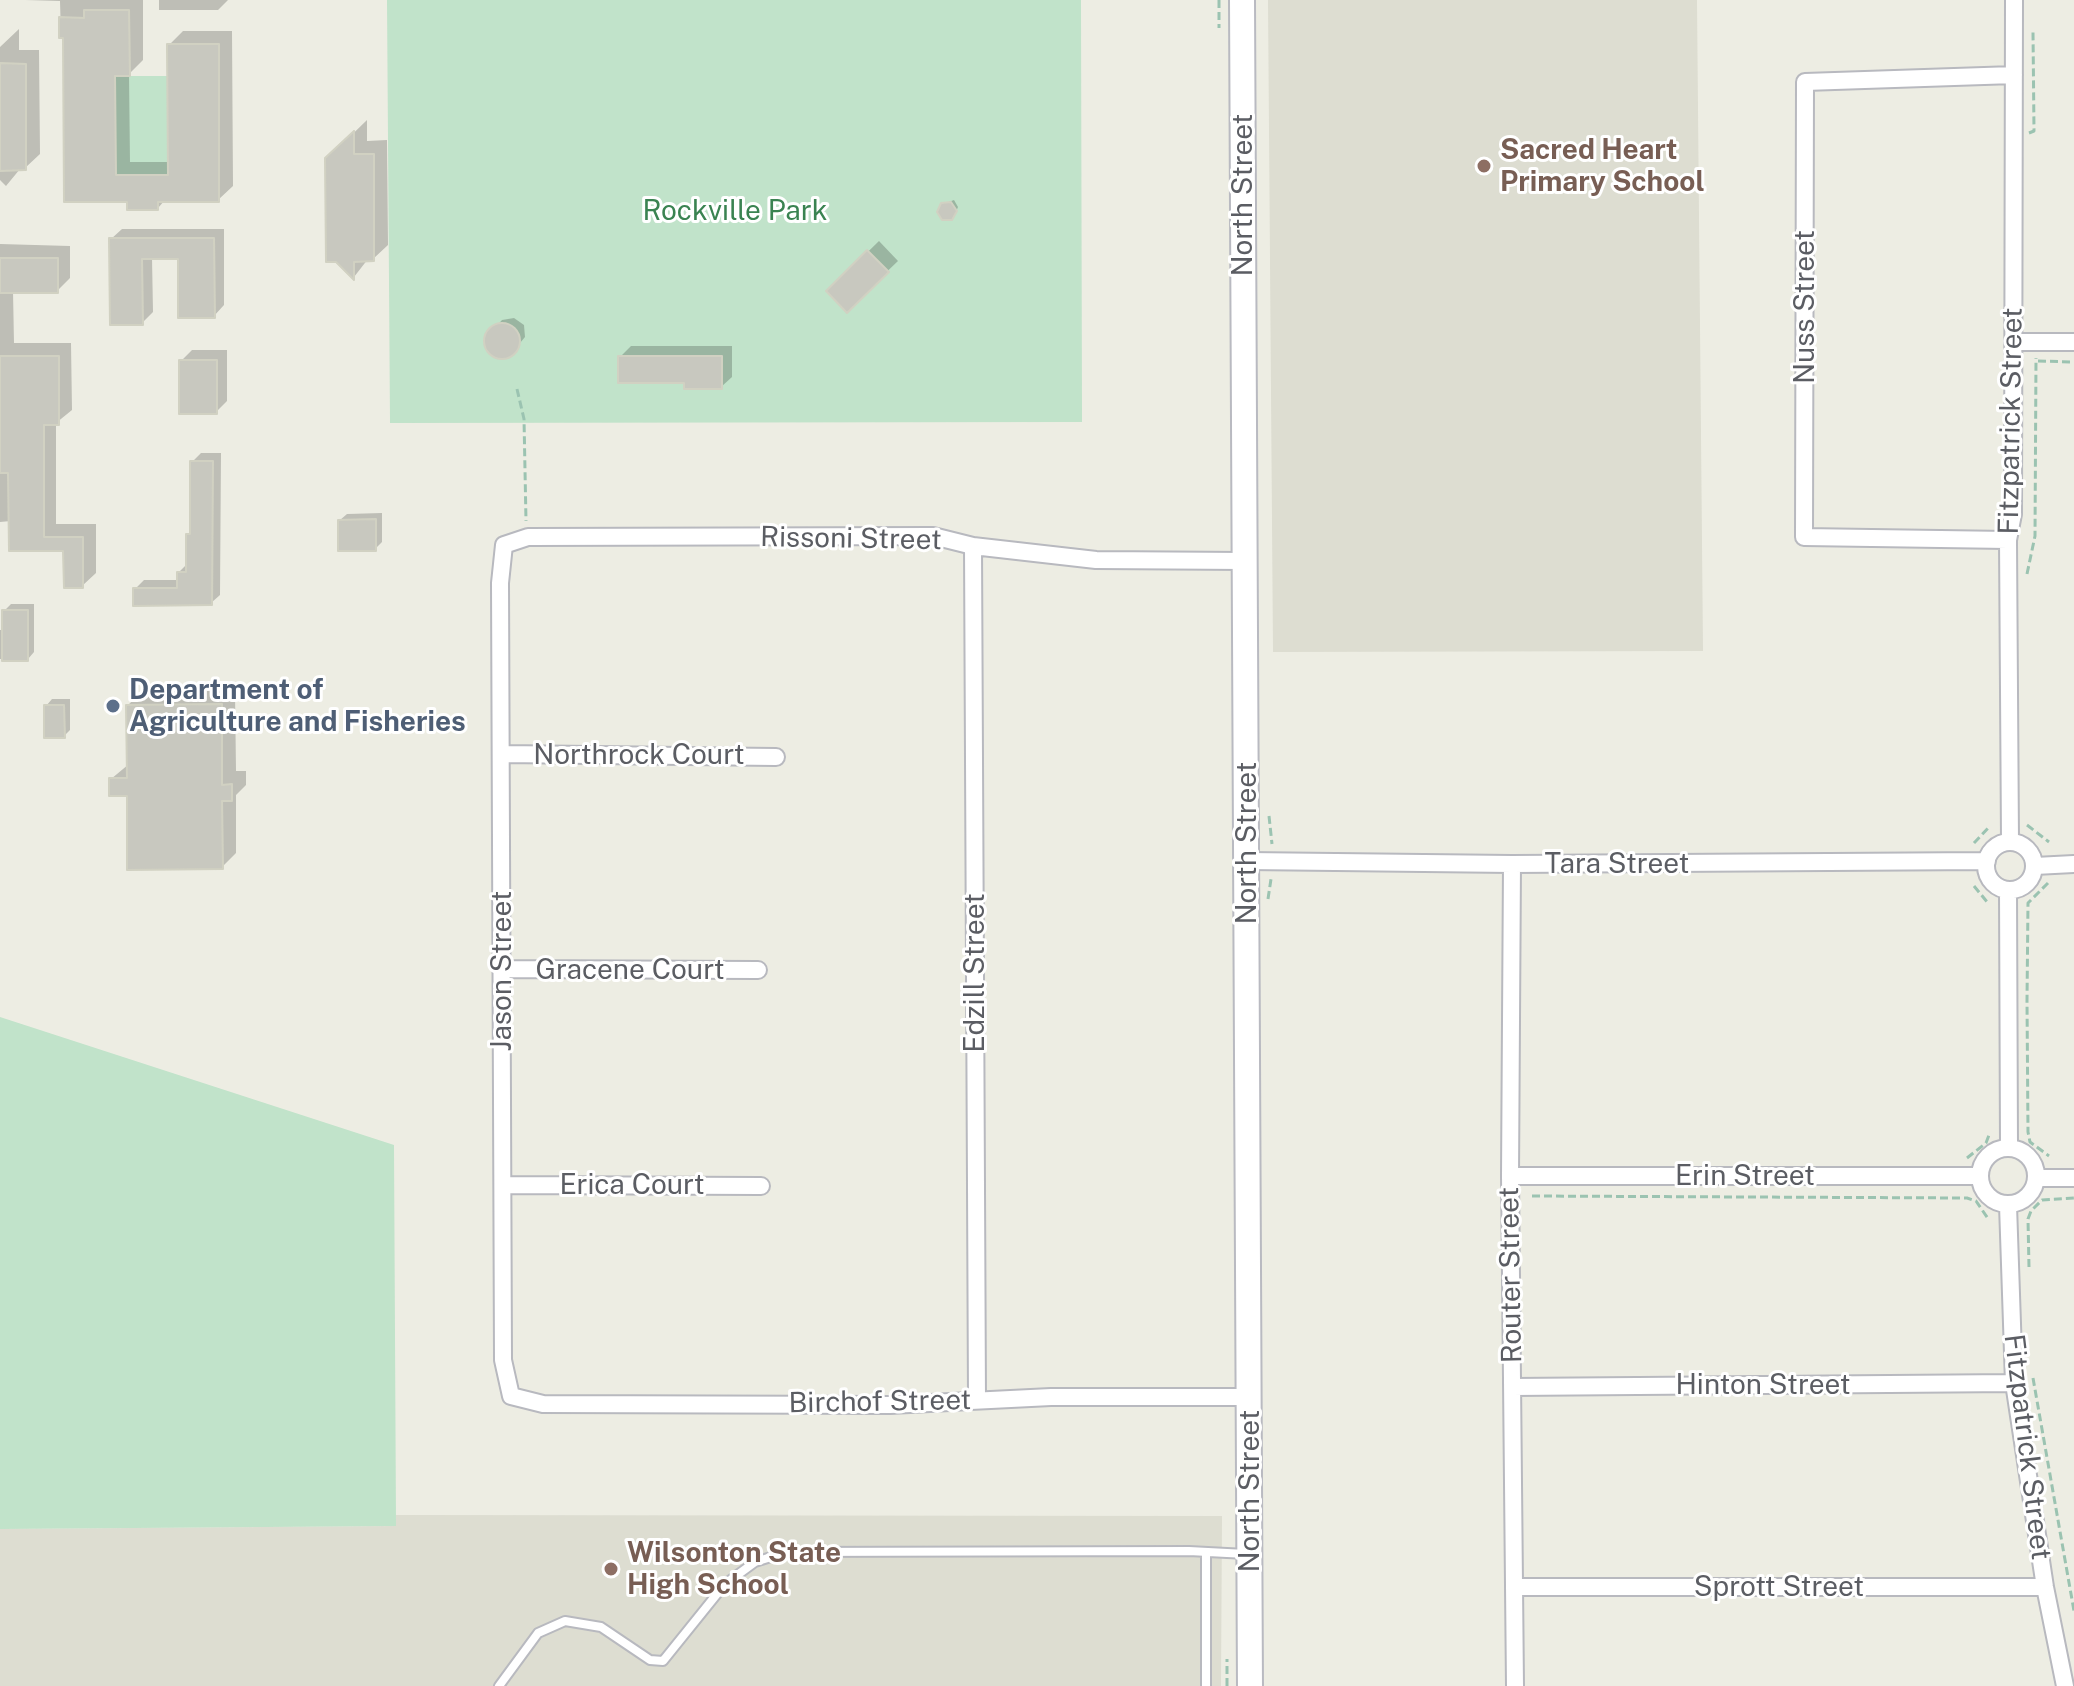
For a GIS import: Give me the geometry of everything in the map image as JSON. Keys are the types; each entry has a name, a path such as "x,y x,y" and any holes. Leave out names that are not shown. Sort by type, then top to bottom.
{"street":[{"name":"North Street","path":"1242,0 1250,1686"},
{"name":"Fitzpatrick Street","path":"2010,842 2008,540 2013,514 2015,342 2014,0"},
{"name":"Nuss Street","path":"2008,540 1804,537 1805,82 2014,75"},
{"path":"2015,342 2074,342"},
{"name":"Rissoni Street","path":"504,545 528,537 933,536 973,546 1096,560 1245,561"},
{"name":"Jason Street","path":"504,545 500,583 503,1360 511,1396"},
{"name":"Edzill Street","path":"973,546 977,1399"},
{"name":"Northrock Court","path":"502,754 776,757"},
{"path":"2010,842 2030,852 2035,866 2030,881 2008,890 1993,884 1986,869 1987,861 1995,847 2010,842"},
{"name":"Tara Street","path":"1247,861 1512,864 1987,861"},
{"name":"Router Street","path":"1512,864 1510,1176 1515,1686"},
{"path":"2035,866 2074,864"},
{"path":"2008,890 2009,1148"},
{"name":"Gracene Court","path":"502,969 758,970"},
{"path":"2009,1148 2029,1157 2037,1178 2028,1197 2008,1205 1992,1199 1980,1176 1992,1153 2009,1148"},
{"name":"Erin Street","path":"1510,1176 1980,1176"},
{"path":"2037,1178 2074,1178"},
{"name":"Erica Court","path":"503,1185 761,1186"},
{"name":"Fitzpatrick Street","path":"2008,1205 2014,1383 2045,1587 2065,1686"},
{"name":"Hinton Street","path":"1512,1387 2014,1383"},
{"name":"Birchof Street","path":"511,1396 543,1404 890,1405 977,1399 1251,1397"},
{"name":"Sprott Street","path":"1514,1587 2045,1587"}],"lane":[{"path":"499,1686 538,1633 565,1621 601,1627 650,1660 663,1661 725,1584 755,1562 787,1552 1206,1552 1250,1555"},
{"path":"1206,1552 1206,1686"}],"path":[{"path":"2026,575 2035,536 2036,342"},
{"path":"2036,361 2074,362"},
{"path":"517,389 524,419 528,537"},
{"path":"2026,821 2034,832 2049,842"},
{"path":"1974,843 1990,826"},
{"path":"2048,883 2028,903 2027,1001 2028,1132 2030,1142 2049,1156"},
{"path":"1974,886 1988,903"},
{"path":"1967,1158 1986,1143 1989,1135"},
{"path":"1532,1196 1967,1198 1976,1201 1988,1212 1989,1220"},
{"path":"2029,1280 2028,1219 2031,1211 2042,1200 2074,1198"},
{"path":"2030,1366 2074,1611"}],"shaded area":[{"name":"Sacred Heart Primary School","path":"1268,0 1697,0 1703,651 1273,652"},
{"name":"Wilsonton State High School","path":"396,1515 1222,1516 1221,1686 0,1686 0,1529 396,1526"}],"green space":[{"name":"Rockville Park","path":"387,0 1081,0 1082,422 390,423"},
{"path":"115,76 167,76 168,175 116,175"},
{"path":"0,1017 394,1145 396,1526 0,1529"}],"building":[{"path":"84,10 129,10 130,76 115,76 116,175 168,175 167,44 219,44 219,202 158,202 158,210 127,210 127,202 64,202 63,38 59,38 59,17 84,18"},
{"path":"0,63 26,64 26,170 0,171"},
{"path":"354,131 354,154 374,154 374,261 354,262 354,280 336,262 326,262 325,158"},
{"path":"951,202 957,211 952,220 942,220 937,212 941,203"},
{"path":"109,238 214,238 215,318 178,318 178,259 142,259 143,325 110,325"},
{"path":"867,250 889,272 847,313 826,291"},
{"path":"0,258 58,258 58,293 0,293"},
{"path":"502,323 515,328 520,341 515,354 502,359 489,354 484,341 489,328"},
{"path":"0,356 59,356 59,425 44,425 44,537 83,537 83,588 64,588 63,551 9,551 8,473 0,473"},
{"path":"618,356 722,356 722,389 684,389 684,383 618,383"},
{"path":"179,360 217,360 217,414 179,414"},
{"path":"190,461 213,461 212,605 133,606 133,588 177,588 177,572 186,572 186,534 190,534"},
{"path":"376,519 376,551 338,551 338,520"},
{"path":"2,610 28,610 28,661 2,661"},
{"path":"222,704 222,785 232,784 232,801 222,801 223,869 127,870 127,796 109,796 109,778 127,778 126,705"},
{"path":"44,705 64,705 65,738 44,738"}],"place":[{"name":"Sacred Heart Primary School","path":"1484,166"},
{"name":"Department of Agriculture and Fisheries","path":"113,706"},
{"name":"Wilsonton State High School","path":"611,1569"}]}
